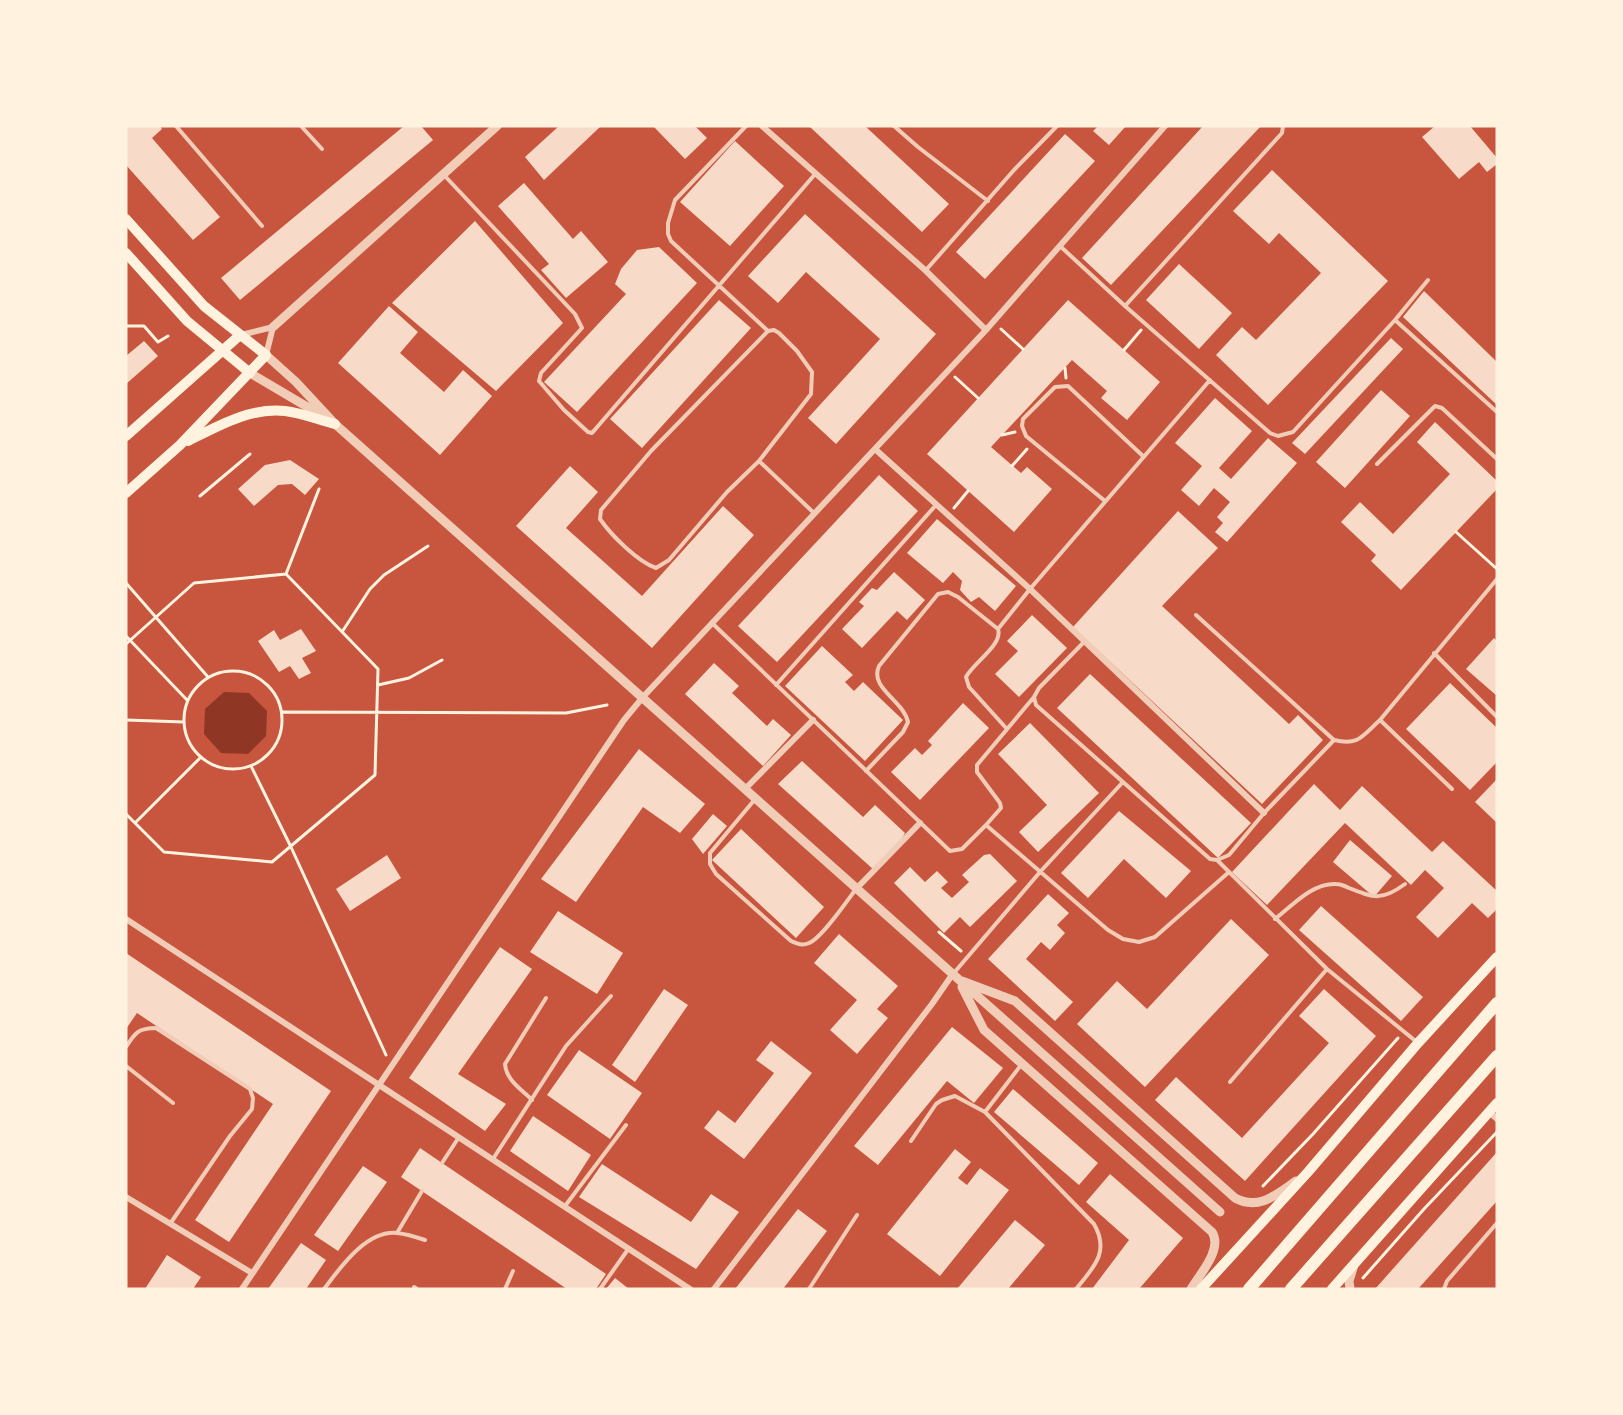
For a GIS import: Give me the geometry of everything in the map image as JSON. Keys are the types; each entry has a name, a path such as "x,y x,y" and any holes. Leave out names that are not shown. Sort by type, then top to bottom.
{"highway":[{"path":"1249,1289 1497,1003"},
{"path":"1292,1289 1497,1056"}],"main road":[{"path":"126,219 204,306 266,355 180,445 126,493"},
{"path":"126,253 187,321 250,373"},
{"path":"126,436 240,335"},
{"path":"180,445 237,418 260,412 287,411 335,424"},
{"path":"1201,1289 1308,1172 1418,1043 1497,957"},
{"path":"1332,1289 1493,1115 1497,1103"}],"street":[{"path":"240,335 273,327 496,126"},
{"path":"762,126 925,270 986,330"},
{"path":"242,1289 624,720 986,330 1165,126"},
{"path":"273,327 266,355 296,382 335,424 1220,1212"},
{"path":"250,373 335,424"},
{"path":"875,449 1030,589 1264,813"},
{"path":"746,788 813,720"},
{"path":"856,889 920,823"},
{"path":"126,919 690,1289"},
{"path":"955,977 984,1030 1212,1232 1216,1245 1191,1289"},
{"path":"955,977 1015,1001 1240,1201 1252,1204 1272,1198 1308,1172"},
{"path":"714,1289 955,977"},
{"path":"126,1197 252,1273"},
{"path":"1350,1289 1351,1274 1356,1261"}],"lane":[{"path":"176,126 262,226"},
{"path":"301,126 322,149"},
{"path":"746,126 675,200 668,223 668,234 671,241 768,331"},
{"path":"894,126 988,201"},
{"path":"925,270 1014,170 1057,126"},
{"path":"1125,306 1282,133 1283,126"},
{"path":"443,173 580,321 582,328 541,374 539,381 564,410 589,433 592,433 816,173"},
{"path":"1060,246 1270,433 1278,436 1293,432 1300,425 1428,280"},
{"path":"1395,320 1497,412"},
{"path":"774,330 796,351 812,372 812,382 810,394 759,461 727,492 669,560 656,568 645,565 600,519 601,510 651,452 768,331 774,330"},
{"path":"998,629 1210,380"},
{"path":"1105,501 1026,436 1022,426 1023,419 1055,387 1067,386 1073,388 1144,456"},
{"path":"1377,465 1436,406 1442,408 1497,459"},
{"path":"759,461 815,513"},
{"path":"776,685 936,504"},
{"path":"1196,615 1334,740 1348,744 1357,740 1380,720 1497,579"},
{"path":"866,771 903,732 908,722 906,713 877,681 876,673 879,666 938,594 948,592 958,597 998,629 1000,635 997,642 971,667 966,677 969,687 1007,729"},
{"path":"712,623 950,852 962,849 1000,808 1000,803 977,772 976,765 1034,697 1039,688 1084,642"},
{"path":"1434,653 1497,717"},
{"path":"1034,697 1036,705 1044,713 1210,859 1217,861 1327,969 1418,1043"},
{"path":"1380,720 1452,789"},
{"path":"1217,861 1229,855 1264,813 1334,740"},
{"path":"955,977 968,957 1040,872 1122,783"},
{"path":"756,798 710,853 710,864 716,874 791,941 801,945 812,943 841,911 856,889"},
{"path":"986,825 1108,930 1123,939 1139,942 1155,937 1228,872"},
{"path":"1275,919 1310,891 1328,885 1338,883 1371,897 1384,897 1405,884"},
{"path":"1230,1082 1327,969"},
{"path":"492,1160 566,1046 611,996"},
{"path":"532,1100 510,1079 505,1064 546,998"},
{"path":"126,1047 135,1034 145,1028 156,1028 250,1089 253,1098 252,1109 230,1136 170,1224"},
{"path":"986,1112 1022,1064"},
{"path":"126,1066 173,1103"},
{"path":"911,1141 936,1104 942,1100 956,1096 986,1112 1094,1224 1099,1233 1101,1247 1097,1263 1076,1289"},
{"path":"565,1206 626,1125"},
{"path":"442,1163 459,1137"},
{"path":"397,1233 422,1191"},
{"path":"809,1289 857,1215"},
{"path":"1444,1289 1447,1281 1497,1223"},
{"path":"324,1289 352,1253 387,1233 397,1233 425,1240"},
{"path":"600,1289 629,1248"},
{"path":"505,1289 513,1271"}],"path":[{"path":"993,321 1023,349"},
{"path":"1124,350 1146,324"},
{"path":"126,326 144,326 158,342 168,336"},
{"path":"948,370 978,398"},
{"path":"1012,466 1034,442"},
{"path":"200,496 250,454"},
{"path":"286,574 319,489"},
{"path":"948,516 968,491"},
{"path":"1456,532 1497,569"},
{"path":"342,632 370,589 384,575 428,546"},
{"path":"128,642 194,583 286,574"},
{"path":"126,814 164,852 272,862 375,775 378,669 286,574"},
{"path":"126,582 208,677"},
{"path":"126,636 128,642 188,700"},
{"path":"378,685 409,678 442,660"},
{"path":"239,670 255,675 268,684 278,697 283,712 282,729 276,745 265,758 251,766 235,769 220,768 194,751 187,737 184,722 188,700 196,687 208,677 223,671 239,670"},
{"path":"283,712 566,713 607,705"},
{"path":"126,720 184,722"},
{"path":"135,823 201,757"},
{"path":"251,766 291,847 391,1067"},
{"path":"939,932 968,957"},
{"path":"1275,1176 1404,1031"},
{"path":"1362,1279 1497,1132"}],"shaded area":[{"path":"224,692 249,693 267,711 266,736 248,754 221,753 204,734 205,709"}],"building":[{"path":"126,126 160,126 162,129 152,138 220,217 193,240 126,165"},
{"path":"404,126 421,126 433,140 240,300 221,278"},
{"path":"559,126 601,126 544,180 525,157"},
{"path":"653,126 695,126 707,138 685,159"},
{"path":"809,126 865,126 949,204 922,232"},
{"path":"1098,126 1126,126 1109,145 1093,131"},
{"path":"1203,126 1261,126 1111,285 1082,258"},
{"path":"1435,126 1470,126 1497,158 1497,164 1487,172 1479,162 1459,179 1422,137"},
{"path":"1065,134 1095,161 985,279 956,252"},
{"path":"735,141 784,186 730,246 680,202"},
{"path":"1272,170 1388,281 1268,405 1216,355 1242,327 1256,340 1321,273 1279,233 1269,244 1233,211"},
{"path":"524,183 573,239 581,231 608,262 566,298 541,270 549,264 498,206"},
{"path":"805,214 936,334 836,444 808,418 880,339 806,272 778,303 748,276"},
{"path":"475,221 563,323 496,391 392,303"},
{"path":"659,247 697,283 577,412 544,382 626,294 615,284 621,269 637,250"},
{"path":"1179,264 1232,313 1199,349 1146,300"},
{"path":"1424,291 1497,362 1497,405 1403,317"},
{"path":"719,300 751,328 642,448 610,419"},
{"path":"1068,300 1160,382 1127,420 1101,398 1107,391 1072,360 991,447 1021,473 1027,467 1052,489 1014,532 927,454"},
{"path":"389,306 418,332 400,353 444,392 463,370 492,396 440,455 338,363"},
{"path":"1391,338 1403,349 1305,454 1292,443"},
{"path":"144,341 158,356 126,384 126,356"},
{"path":"1381,390 1410,416 1345,488 1316,462"},
{"path":"1215,398 1252,431 1219,468 1231,479 1268,438 1297,463 1227,542 1215,532 1223,523 1217,517 1230,502 1214,488 1199,506 1181,490 1202,466 1175,443"},
{"path":"1435,422 1497,481 1497,489 1401,590 1371,561 1376,555 1341,522 1360,502 1393,534 1450,474 1417,442"},
{"path":"290,460 319,479 305,495 292,484 278,485 254,506 238,489 265,465"},
{"path":"570,466 598,492 566,528 642,596 723,506 754,535 652,648 516,526"},
{"path":"879,475 918,511 777,662 738,626"},
{"path":"1178,511 1218,548 1162,606 1289,724 1298,715 1323,740 1262,804 1073,627"},
{"path":"937,519 1016,586 995,611 979,597 971,602 960,590 962,581 953,572 943,583 907,553"},
{"path":"894,572 925,600 907,620 897,611 862,648 842,629 864,606 859,602 872,588 877,590"},
{"path":"1032,615 1067,648 1019,697 995,674 1018,651 1007,641"},
{"path":"301,629 316,651 302,658 311,673 299,679 290,666 279,672 258,641 274,630 280,640"},
{"path":"1494,638 1497,641 1497,696 1466,669"},
{"path":"822,646 853,675 845,682 854,691 863,682 903,720 865,761 785,686"},
{"path":"714,663 739,686 732,693 767,726 773,719 791,735 763,766 685,694"},
{"path":"1090,674 1251,823 1218,858 1057,708"},
{"path":"1450,683 1497,728 1497,762 1470,790 1406,729"},
{"path":"963,703 989,728 920,800 891,772 915,748 922,755 932,745 928,741"},
{"path":"1030,723 1099,793 1038,852 1019,832 1047,805 998,754"},
{"path":"639,749 705,804 680,833 643,807 576,902 541,879"},
{"path":"802,761 863,817 875,805 905,833 898,846 874,870 778,784"},
{"path":"1497,779 1497,823 1475,802"},
{"path":"1314,784 1340,810 1362,786 1432,852 1443,841 1497,891 1497,909 1488,918 1472,903 1438,938 1416,917 1444,888 1425,870 1411,885 1345,823 1267,905 1232,872"},
{"path":"1119,811 1191,871 1166,898 1124,859 1088,898 1061,873"},
{"path":"713,814 727,826 703,854 692,839"},
{"path":"741,829 824,907 796,938 712,860"},
{"path":"1350,840 1392,876 1374,897 1333,862"},
{"path":"990,854 1017,881 970,927 960,917 944,933 894,883 910,867 925,882 937,871 948,882 941,888 952,898 969,882 962,875 984,855"},
{"path":"387,855 401,878 350,911 336,889"},
{"path":"1048,894 1069,913 1057,925 1065,933 1050,950 1041,942 1026,959 1073,1002 1055,1021 988,959"},
{"path":"1321,906 1423,997 1401,1021 1299,930"},
{"path":"558,911 623,953 597,994 530,952"},
{"path":"1231,919 1269,955 1145,1087 1077,1024 1117,981 1147,1009"},
{"path":"839,934 898,986 877,1009 888,1018 857,1054 830,1030 857,1000 814,963"},
{"path":"500,947 532,969 458,1074 506,1104 485,1131 409,1078"},
{"path":"126,953 331,1091 229,1242 195,1220 273,1104 137,1013 126,1029"},
{"path":"664,989 688,1005 635,1082 612,1065"},
{"path":"1324,989 1376,1036 1245,1181 1155,1100 1176,1077 1242,1138 1329,1043 1299,1016"},
{"path":"952,1027 1003,1068 974,1103 947,1081 878,1165 854,1146"},
{"path":"771,1041 812,1073 744,1159 704,1128 718,1110 735,1123 774,1073 756,1060"},
{"path":"579,1050 642,1093 610,1139 547,1095"},
{"path":"1013,1089 1098,1163 1079,1185 994,1112"},
{"path":"533,1116 591,1155 568,1191 510,1151"},
{"path":"420,1148 606,1274 596,1289 567,1289 401,1177"},
{"path":"955,1149 971,1162 958,1178 967,1185 980,1168 1009,1190 940,1276 887,1234"},
{"path":"1497,1152 1497,1201 1418,1289 1375,1289"},
{"path":"602,1164 691,1222 711,1194 739,1212 696,1269 579,1197"},
{"path":"363,1166 387,1182 338,1251 314,1235"},
{"path":"1110,1174 1183,1238 1139,1289 1092,1289 1129,1240 1086,1202"},
{"path":"798,1209 827,1231 783,1289 735,1289"},
{"path":"1015,1220 1045,1245 1008,1289 957,1289"},
{"path":"301,1243 326,1260 306,1289 268,1289"},
{"path":"167,1255 201,1277 193,1289 145,1289"},
{"path":"615,1278 629,1289 606,1289"}]}
